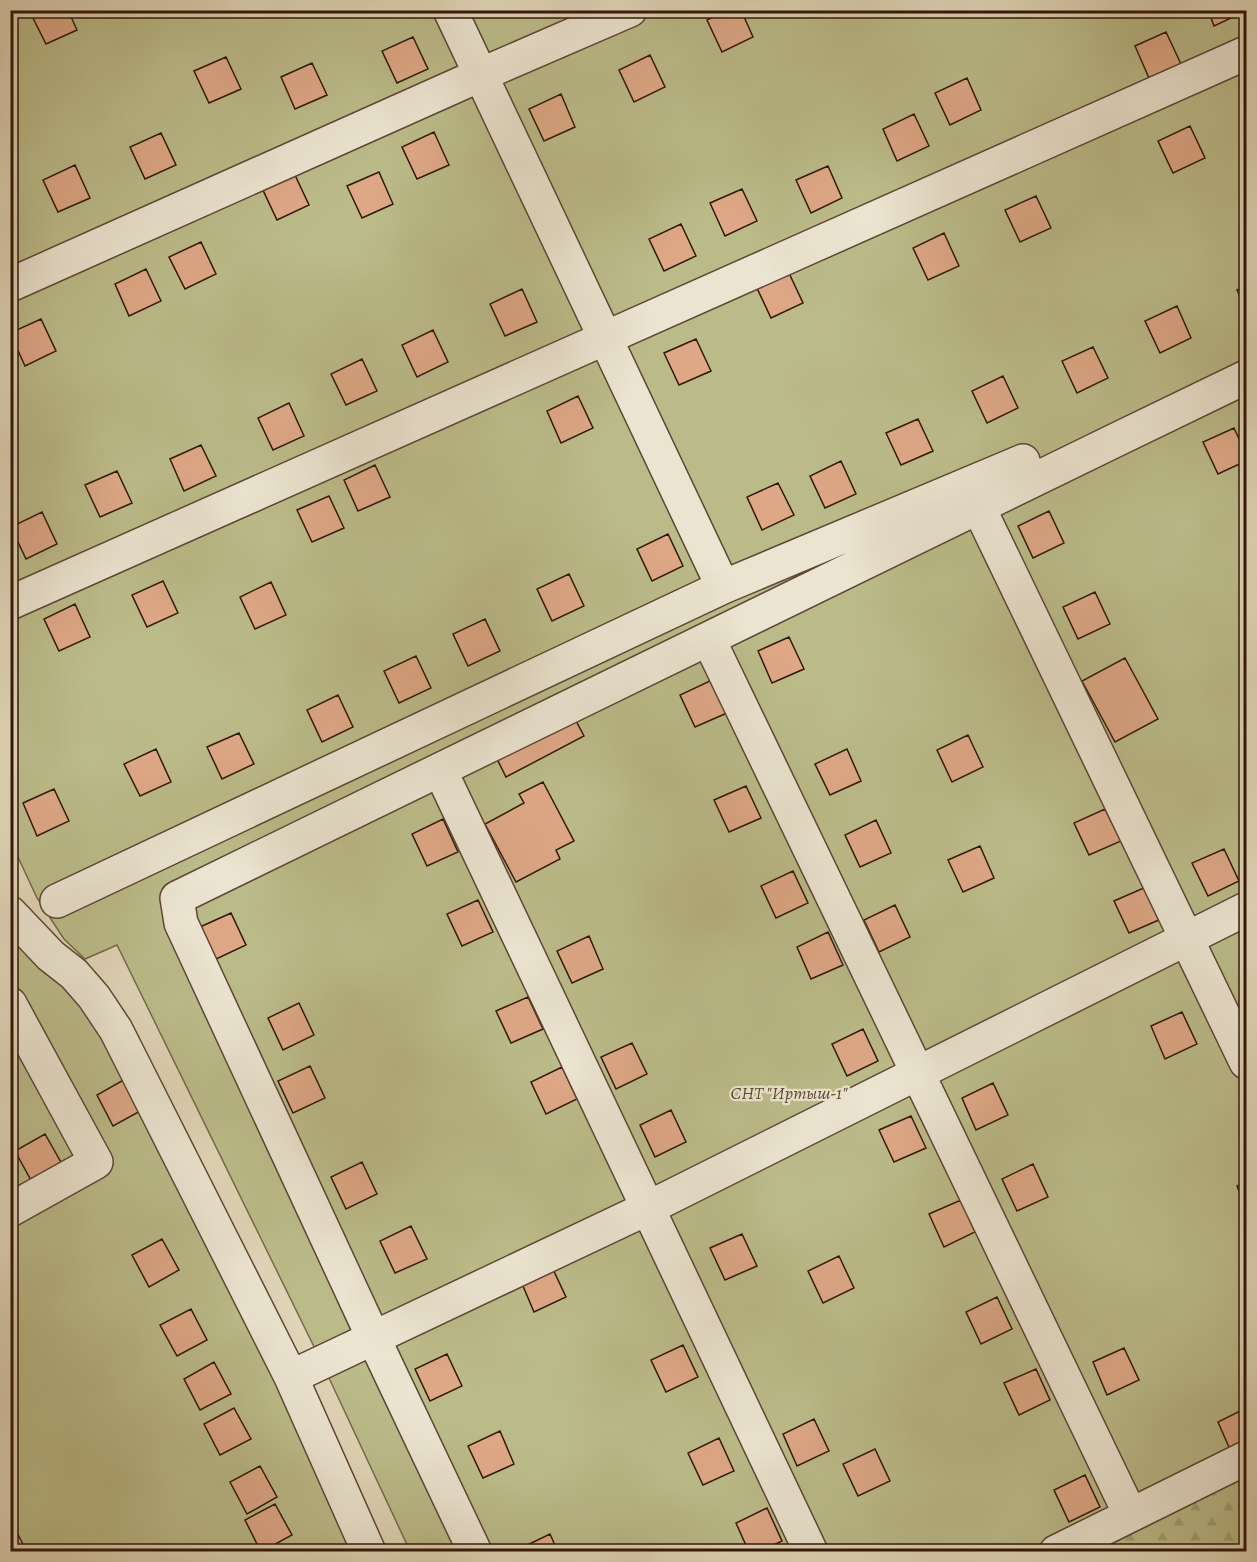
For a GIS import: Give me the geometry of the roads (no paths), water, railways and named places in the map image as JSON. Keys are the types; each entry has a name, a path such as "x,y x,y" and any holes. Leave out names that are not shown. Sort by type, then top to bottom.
{"street":[{"path":"450,10 603,338 723,587"},
{"path":"10,285 630,10"},
{"path":"10,603 1246,53"},
{"path":"57,901 723,587 1246,368"},
{"path":"475,1551 181,923 177,898 441,772 978,506 1246,377"},
{"path":"978,506 1246,1062"},
{"path":"709,640 1130,1514"},
{"path":"441,772 811,1551"},
{"path":"291,1377 648,1208 1246,909"},
{"path":"10,913 51,956 74,974 94,997 116,1030 291,1377 369,1551"},
{"path":"10,1004 96,1162 10,1210"},
{"path":"1056,1551 1246,1458"}],"park label":[{"name":"СНТ \"Иртыш-1\"","path":"789,1093"}]}
